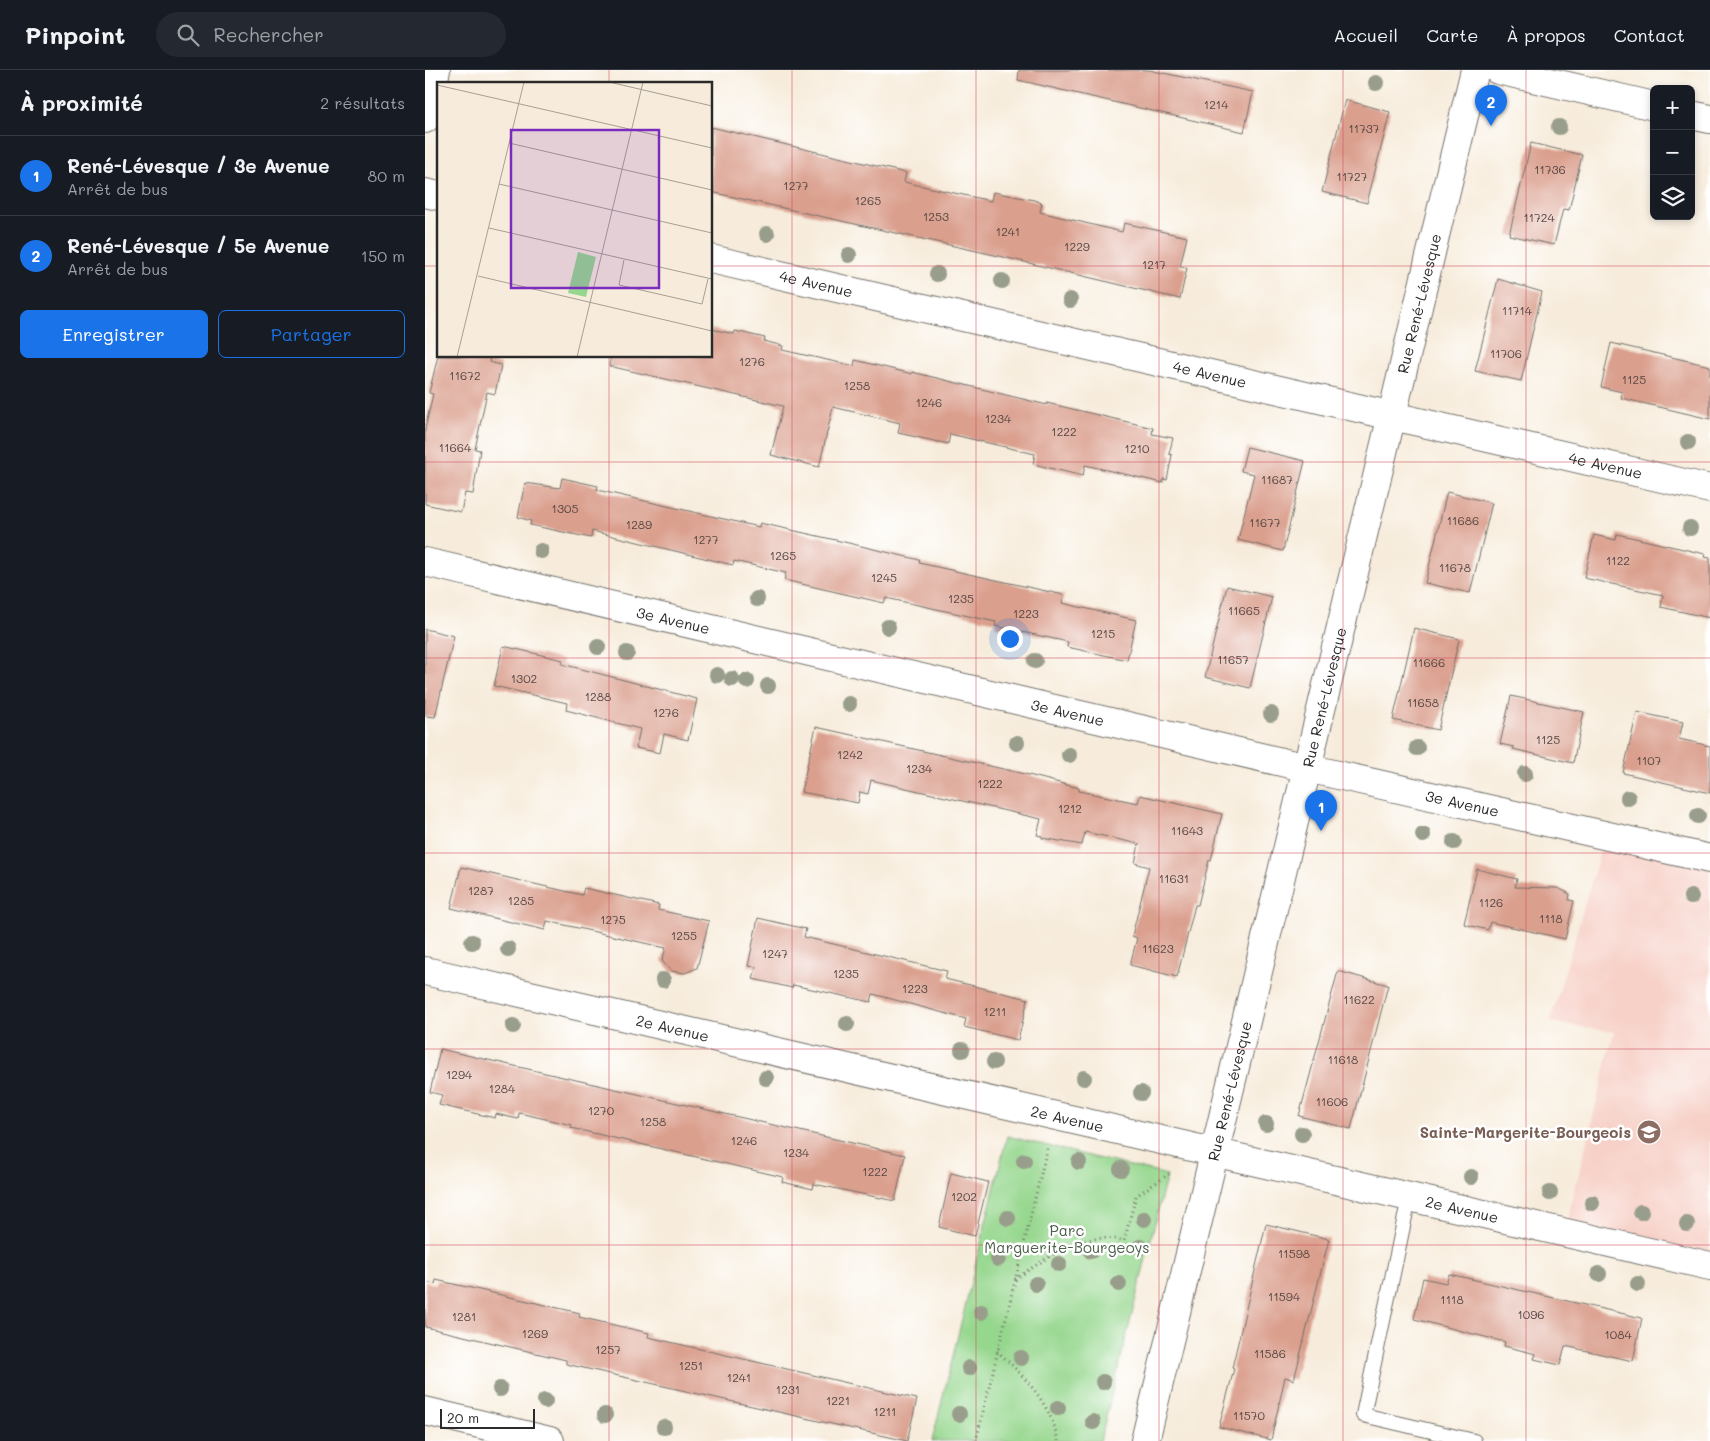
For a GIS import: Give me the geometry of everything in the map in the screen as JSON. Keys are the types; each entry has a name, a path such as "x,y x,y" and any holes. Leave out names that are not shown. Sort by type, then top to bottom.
{"street":[{"path":"425,119 437,70"},
{"name":"Rue René-Lévesque","path":"1145,1441 1390,416 1475,70"},
{"path":"1498,70 1650,105"},
{"path":"1695,116 1710,120"},
{"name":"4e Avenue","path":"713,258 1390,416 1710,488"},
{"name":"3e Avenue","path":"425,562 1307,768 1710,859"},
{"name":"2e Avenue","path":"425,971 1710,1266"},
{"path":"425,1411 550,1441"}],"lane":[{"path":"1409,1198 1363,1415 1474,1441"}],"path":[{"path":"976,1441 1055,1116"},
{"path":"1015,1280 1062,1249 1089,1239 1113,1238 1124,1241 1136,1196 1167,1175 1213,1153"},
{"path":"997,1351 1026,1378 1044,1402 1059,1441"}],"shaded area":[{"name":"Sainte-Margerite-Bourgeois","path":"1605,835 1710,859 1710,1267 1564,1233 1614,1032 1550,1022"}],"green space":[{"name":"Parc Marguerite-Bourgeoys","path":"1007,1136 1167,1175 1100,1441 932,1441"}],"building":[{"path":"1019,70 1149,70 1253,92 1244,132 1018,80"},
{"path":"1345,100 1390,112 1367,203 1322,192"},
{"path":"713,127 906,173 904,182 991,201 993,192 1034,200 1042,203 1040,212 1122,232 1124,223 1187,237 1180,267 1187,268 1180,299 999,256 713,192"},
{"path":"1531,143 1582,155 1569,210 1563,209 1554,245 1509,235"},
{"path":"1498,279 1542,292 1521,381 1475,371"},
{"path":"713,329 734,334 735,331 765,338 764,341 783,346 782,350 854,366 855,360 1153,428 1152,434 1173,438 1169,454 1172,455 1167,480 1163,479 1163,483 1085,465 1083,476 1033,464 1035,454 950,434 948,444 898,433 900,423 833,407 819,467 771,455 783,406 609,366 611,358 713,358"},
{"path":"1611,343 1710,366 1710,419 1621,398 1622,392 1601,387"},
{"path":"438,358 490,358 489,362 501,365 495,394 487,392 475,449 480,450 473,494 465,493 461,512 425,504 425,429 433,394 429,393"},
{"path":"1247,447 1305,461 1283,551 1238,540 1254,474 1241,471"},
{"path":"562,478 598,486 597,490 759,527 760,523 920,560 919,563 1064,595 1062,603 1136,620 1127,660 1067,647 1068,642 995,626 996,622 886,598 884,603 784,580 786,573 734,561 733,565 592,531 591,538 530,525 531,521 518,517 525,483 560,488"},
{"path":"1447,492 1492,503 1470,593 1425,583"},
{"path":"1617,534 1705,554 1704,557 1710,558 1710,618 1661,607 1663,595 1584,578 1594,535 1616,540"},
{"path":"1227,586 1272,597 1250,688 1205,677"},
{"path":"1414,628 1459,639 1438,730 1393,720"},
{"path":"425,629 454,636 435,717 425,716"},
{"path":"503,646 563,660 562,664 697,699 688,740 664,734 660,753 636,748 640,729 566,710 567,703 494,686"},
{"path":"1511,696 1584,712 1573,763 1513,749 1514,747 1500,744"},
{"path":"1637,712 1683,722 1679,739 1710,746 1710,793 1623,773"},
{"path":"816,727 1021,773 1079,788 1079,791 1138,803 1140,795 1222,814 1198,905 1195,905 1177,977 1130,965 1137,938 1132,936 1149,867 1135,863 1139,844 1085,832 1082,845 1042,838 1042,836 1037,835 1041,819 871,780 868,794 860,792 858,803 801,792"},
{"path":"461,867 582,895 584,888 659,905 658,910 709,921 697,968 685,973 671,971 662,961 666,948 547,921 545,930 451,908"},
{"path":"1477,869 1517,879 1515,887 1558,888 1570,894 1569,900 1574,901 1565,939 1490,922 1488,930 1464,924"},
{"path":"758,918 806,929 804,937 947,971 945,979 1028,999 1018,1040 964,1027 966,1019 873,994 871,1002 793,985 792,988 753,979 756,967 748,966"},
{"path":"1338,971 1388,985 1351,1129 1299,1116"},
{"path":"440,1049 905,1155 895,1201 814,1184 813,1189 782,1182 783,1177 571,1128 572,1125 519,1113 518,1119 496,1114 495,1118 439,1105 442,1095 430,1092"},
{"path":"951,1173 988,1182 975,1236 939,1227"},
{"path":"1266,1224 1329,1239 1294,1380 1285,1377 1271,1440 1219,1427 1234,1369 1232,1368"},
{"path":"1449,1274 1642,1318 1633,1361 1565,1346 1560,1365 1534,1359 1536,1354 1504,1346 1505,1342 1414,1319 1423,1278 1446,1283"},
{"path":"436,1280 580,1313 579,1317 649,1333 648,1337 917,1399 907,1441 566,1364 566,1360 425,1327 425,1282 435,1284"}],"place":[{"name":"René-Lévesque / 5e Avenue","path":"1491,126"},
{"name":"René-Lévesque / 3e Avenue","path":"1321,831"},
{"name":"Sainte-Margerite-Bourgeois","path":"1649,1132"}]}
